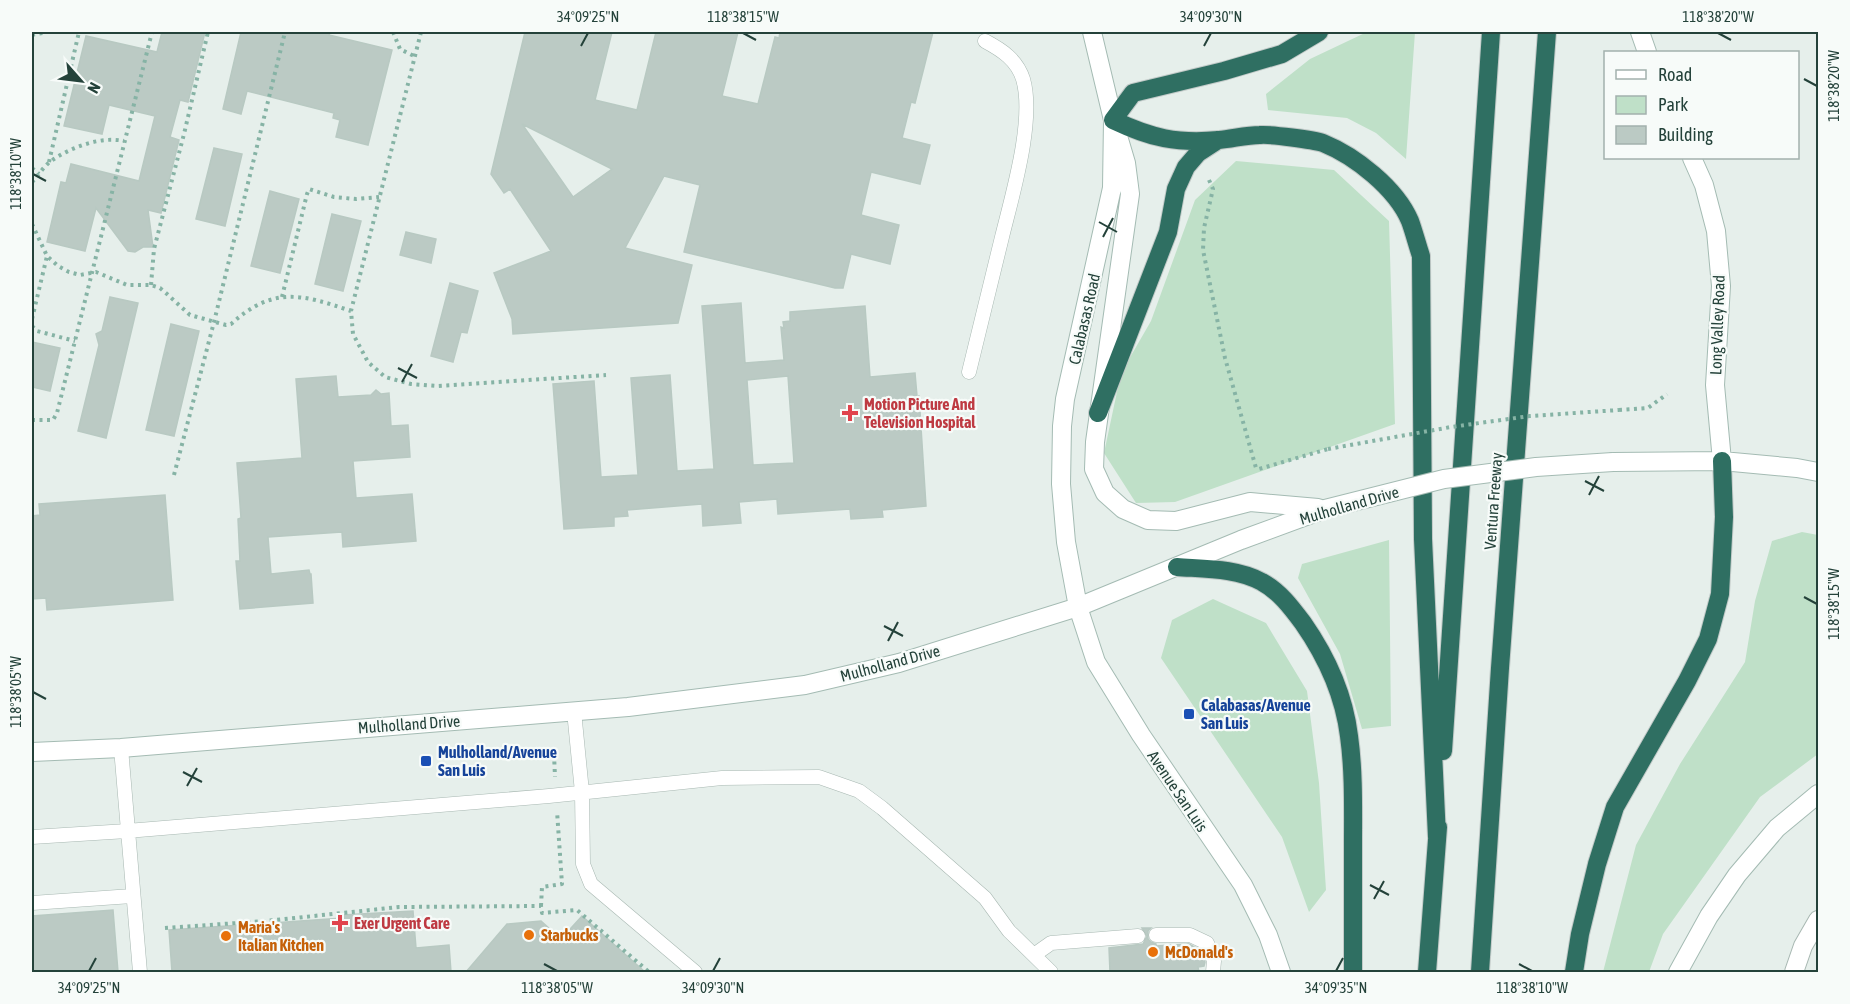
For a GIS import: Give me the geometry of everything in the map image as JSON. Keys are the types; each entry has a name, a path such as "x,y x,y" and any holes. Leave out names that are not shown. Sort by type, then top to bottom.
{"highway":[{"path":"1319,32 1282,54 1133,93 1113,120 1143,134 1161,139 1193,141 1261,135 1321,142 1351,158 1376,176 1409,219 1421,256 1423,539 1437,837"},
{"name":"Ventura Freeway","path":"1427,972 1491,32"},
{"name":"Ventura Freeway","path":"1480,972 1546,32"},
{"path":"1098,413 1167,232 1176,189 1186,167 1198,153 1218,140"},
{"path":"1574,972 1580,934 1597,864 1616,807 1708,639 1720,594 1724,517 1722,461"},
{"path":"1177,567 1223,571 1246,576 1259,580 1272,588 1290,606 1312,636 1338,688 1349,735 1353,791 1353,972"}],"main road":[{"name":"Calabasas Road","path":"1078,607 1065,531 1061,484 1062,426 1065,399 1112,188 1113,120 1092,32"},
{"path":"1640,32 1647,51"},
{"path":"1113,120 1126,163 1130,194 1095,442 1094,469 1106,493 1124,509 1148,520 1176,521 1251,502 1325,509"},
{"name":"Long Valley Road","path":"1692,159 1704,185 1716,231 1721,286 1715,385 1722,461"},
{"name":"Mulholland Drive","path":"32,752 121,748 628,707 805,685 899,663 1078,607 1241,540 1325,509 1444,478 1536,466 1613,462 1722,461 1818,472"},
{"name":"Avenue San Luis","path":"1078,607 1096,662 1141,735 1243,885 1268,935 1281,972"},
{"path":"1678,972 1709,916 1737,875 1778,828 1818,794"},
{"path":"1794,972 1803,946 1818,920"}],"lane":[{"path":"969,372 1026,129 1026,97 1022,78 1013,61 1001,50 985,41"},
{"path":"574,711 582,792 583,864 591,884 695,972"},
{"path":"121,748 140,972"},
{"path":"32,837 556,795 722,778 819,777 859,791 936,854 985,898 1009,931 1051,972"},
{"path":"32,903 132,896"},
{"path":"1156,935 1190,935 1207,943 1214,961 1214,971"},
{"path":"1034,955 1051,943 1138,936"}],"path":[{"path":"32,35 47,32"},
{"path":"49,162 79,32"},
{"path":"32,420 52,420 57,413 152,32"},
{"path":"151,285 154,249 208,32"},
{"path":"174,475 285,32"},
{"path":"393,32 400,49 414,56"},
{"path":"421,32 351,310 353,334 368,362 385,377 411,384 437,386 606,375"},
{"path":"32,182 49,162 83,145 114,139 124,141"},
{"path":"32,168 39,174"},
{"path":"1209,180 1213,189 1204,228 1203,250 1225,358 1256,468 1328,449 1440,429 1530,416 1648,408 1667,394"},
{"path":"282,297 309,189 334,197 379,197"},
{"path":"32,224 47,256 69,272 102,273 127,285 151,285 160,288 190,315 214,322 231,324 258,303 282,297 313,298 351,310"},
{"path":"32,319 47,256"},
{"path":"32,326 38,331 75,341"},
{"path":"554,754 562,884 542,887 542,913 577,910 649,972"},
{"path":"165,928 266,921 399,907 541,906"}],"green space":[{"path":"1367,32 1415,32 1406,159 1376,133 1347,118 1268,110 1266,94 1310,59"},
{"path":"1236,161 1334,170 1389,221 1395,424 1175,502 1136,503 1104,453 1121,373 1151,321 1195,200"},
{"path":"1802,532 1818,535 1818,754 1760,797 1663,934 1649,972 1603,972 1636,845 1680,764 1745,662 1755,601 1772,541"},
{"path":"1389,540 1391,726 1362,729 1340,654 1298,578 1302,564"},
{"path":"1213,599 1266,623 1307,691 1319,783 1326,890 1309,912 1282,837 1161,658 1172,620"}],"building":[{"path":"162,32 205,32 188,102 180,100 170,137 179,140 161,213 148,210 153,247 143,247 135,252 128,251 96,208 85,251 47,242 61,182 66,183 71,164 139,181 155,116 109,105 102,134 64,126 86,36 157,52"},
{"path":"241,32 330,32 329,35 392,50 368,145 336,137 340,120 333,118 334,113 247,91 241,114 223,109"},
{"path":"525,32 612,32 595,100 637,110 656,32 738,32 722,96 758,104 775,37 779,38 780,32 933,32 915,103 911,102 902,138 930,145 920,184 871,172 861,215 899,225 890,264 851,254 843,288 684,252 700,185 664,176 625,248 692,265 678,323 513,334 512,319 494,273 551,251 510,189 504,193 491,174","holes":["522,124 612,169 573,197"]},
{"path":"214,148 242,154 225,226 196,219"},
{"path":"270,191 299,199 280,273 251,266"},
{"path":"332,214 361,221 343,291 315,284"},
{"path":"406,232 436,239 431,263 400,255"},
{"path":"450,283 478,291 467,333 461,332 453,362 431,356"},
{"path":"110,297 138,303 106,438 78,431 99,345 96,334 102,331"},
{"path":"741,303 745,363 784,360 781,327 784,328 783,322 790,321 790,312 865,306 870,377 915,373 917,396 919,396 926,506 882,510 883,517 851,519 850,509 778,514 777,499 739,502 741,523 703,526 702,504 627,510 628,516 614,517 614,526 564,529 553,384 594,381 601,477 638,475 631,378 670,375 677,471 714,469 702,306","holes":["788,376 794,463 753,465 747,380"]},
{"path":"171,324 199,331 174,436 146,430"},
{"path":"32,342 60,348 50,391 32,387"},
{"path":"336,376 338,397 371,395 376,390 381,394 389,393 391,426 408,425 410,457 353,461 356,498 412,494 416,541 343,547 342,532 268,537 271,574 309,570 313,603 240,609 236,561 240,561 238,519 241,518 237,463 302,458 296,379"},
{"path":"165,495 173,600 47,610 46,598 32,599 32,516 40,515 39,504"},
{"path":"113,910 118,972 32,972 32,916"},
{"path":"413,911 416,948 449,945 451,972 172,972 169,930"},
{"path":"582,916 645,972 466,972 507,924 541,921 561,939"},
{"name":"McDonald's","path":"1142,928 1151,928 1148,931 1148,939 1156,946 1189,944 1200,950 1205,962 1204,966 1198,967 1199,972 1110,972 1109,948 1143,944 1147,936"}],"place":[{"name":"Motion Picture And Television Hospital","path":"850,413"},
{"name":"Calabasas/Avenue San Luis","path":"1189,714"},
{"name":"Mulholland/Avenue San Luis","path":"426,761"},
{"name":"Exer Urgent Care","path":"340,923"},
{"name":"Starbucks","path":"529,935"},
{"name":"Maria's Italian Kitchen","path":"226,936"},
{"name":"McDonald's","path":"1153,952"}]}
